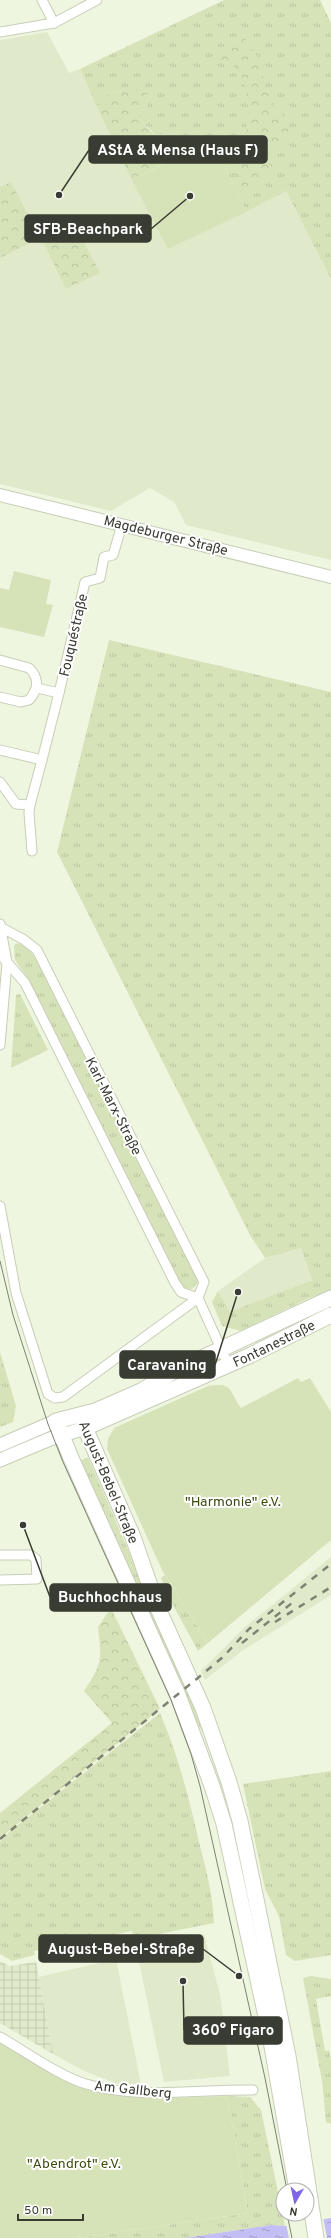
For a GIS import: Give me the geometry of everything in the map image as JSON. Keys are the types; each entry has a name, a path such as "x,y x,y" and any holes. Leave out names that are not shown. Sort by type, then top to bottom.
{"main road":[{"name":"Fontanestraße","path":"83,1422 143,1390 174,1371 331,1298"},
{"name":"Fontanestraße","path":"83,1422 228,1364 293,1335 331,1315"},
{"name":"August-Bebel-Straße","path":"296,2182 270,2035 224,1824 212,1786 178,1695 74,1466 59,1427 83,1422 133,1537 157,1606 204,1708 229,1782 240,1821 288,2056 303,2182"},
{"path":"0,1445 59,1427"},
{"path":"0,1460 59,1427"},
{"name":"August-Bebel-Straße","path":"306,2222 306,2238"},
{"name":"August-Bebel-Straße","path":"310,2222 316,2238"}],"street":[{"path":"42,0 54,23"},
{"path":"0,32 54,23 97,0"},
{"name":"Magdeburger Straße","path":"0,495 331,577"},
{"name":"Fouquéstraße","path":"32,851 30,805 59,693 85,582 100,578 104,557 113,555 122,525"},
{"name":"Fouquéstraße","path":"0,660 29,668 36,678 37,688 59,693"},
{"path":"0,697 21,702 28,700 37,688"},
{"path":"0,750 42,760"},
{"path":"0,782 16,804 30,805"},
{"name":"Karl-Marx-Straße","path":"1,925 7,963"},
{"name":"Karl-Marx-Straße","path":"0,954 25,983 176,1284 181,1292 198,1298 204,1282 37,950 1,925"},
{"path":"0,1045 7,963"},
{"path":"0,1206 16,1293 48,1394 55,1398 63,1397 198,1298 228,1364"},
{"path":"0,1555 31,1555 36,1559 36,1579 0,1580"},
{"name":"Am Gallberg","path":"0,2037 85,2084 114,2089 170,2094 224,2090 253,2090"}],"shaded area":[{"path":"47,32 69,73 80,69 132,179 246,211 286,191 331,279 331,560 186,525 174,502 150,488 111,511 0,484 0,40"},
{"path":"301,1248 312,1280 230,1313 218,1291 265,1258"},
{"path":"331,1557 331,1595 242,1651 205,1680 201,1671 245,1627"},
{"path":"204,1934 220,1994 230,2076 164,2082 136,1947"},
{"path":"116,1959 141,2084 118,2084 84,2071 53,2054 39,1977"},
{"path":"0,1961 9,1966 36,1962 53,2054 0,2023"}],"green space":[{"path":"224,0 320,0 331,23 331,279 286,191 246,212 212,140 189,151 178,133 155,135 138,117 148,105 146,93 131,90 119,91 108,96 96,105 80,69"},
{"path":"235,39 245,39 259,59 265,86 273,104 285,118 289,132 277,145 260,152 262,157 272,167 254,188 241,188 234,172 233,144 246,134 248,118 248,100 244,84 237,69 218,59 223,47"},
{"path":"129,88 147,93 148,105 138,117 154,135 178,133 189,151 132,180 96,105 109,94"},
{"path":"212,140 246,212 168,249 132,180"},
{"path":"11,182 40,238 0,258 0,187"},
{"path":"76,226 100,273 66,289 43,242"},
{"path":"14,571 51,580 46,604 53,605 44,637 0,627 0,588 9,590"},
{"path":"109,640 331,692 331,1291 307,1299 241,1331 222,1326 212,1302 218,1291 230,1312 312,1280 301,1248 265,1258 250,1235 57,852"},
{"path":"18,943 28,948 40,965 196,1277 198,1282 192,1289 183,1288 180,1284 24,973 15,960 14,945"},
{"path":"20,994 48,1050 11,1068 16,995"},
{"path":"0,1352 16,1406 13,1422 0,1427"},
{"name":"\"Harmonie\" e.V.","path":"298,1378 301,1382 310,1378 331,1412 331,1540 208,1643 162,1570 107,1449 108,1439 114,1428 208,1386 222,1385 229,1388 241,1408"},
{"path":"88,1457 188,1685 180,1690 77,1462"},
{"path":"165,1575 208,1643 198,1651 174,1607 161,1578"},
{"path":"111,1608 160,1709 0,1838 0,1813 112,1723 84,1691 97,1668 99,1661 100,1647 98,1627"},
{"path":"189,1687 218,1769 216,1768 205,1737 182,1693"},
{"path":"160,1713 178,1761 191,1809 209,1882 214,1923 134,1939 132,1931 34,1951 35,1955 12,1961 0,1954 0,1842 9,1832"},
{"path":"331,1771 331,1955 295,1961 286,1955 279,1916 265,1889 243,1784"},
{"path":"311,1976 331,1979 331,1996 316,1999 325,2051 329,2050 331,2060 331,2124 326,2122 322,2081 303,1978"},
{"name":"\"Abendrot\" e.V.","path":"0,2040 86,2090 171,2098 227,2096 248,2213 77,2238 0,2238"},
{"path":"227,2096 250,2097 261,2110 276,2182 275,2222 284,2222 285,2226 271,2225 185,2238 77,2238 248,2213"}],"water":[{"path":"331,2218 331,2238 185,2238 271,2225 285,2226"}],"pier":[{"path":"323,2217 327,2238 289,2238 286,2224 297,2222 315,2222 315,2219"}],"tram line":[{"path":"0,1261 13,1315 48,1424 63,1462 171,1700 191,1754 200,1786 265,2078 285,2182"},
{"path":"289,2222 292,2238"}],"railway":[{"path":"0,1839 199,1677 223,1657 249,1629 331,1564"},
{"path":"275,1622 331,1587"},
{"path":"242,1643 292,1603"}],"place":[{"name":"AStA & Mensa (Haus F)","path":"59,195"},
{"name":"SFB-Beachpark","path":"190,196"},
{"name":"Caravaning","path":"238,1292"},
{"name":"Buchhochhaus","path":"23,1525"},
{"name":"August-Bebel-Straße","path":"239,1976"},
{"name":"360° Figaro","path":"183,1981"}]}
